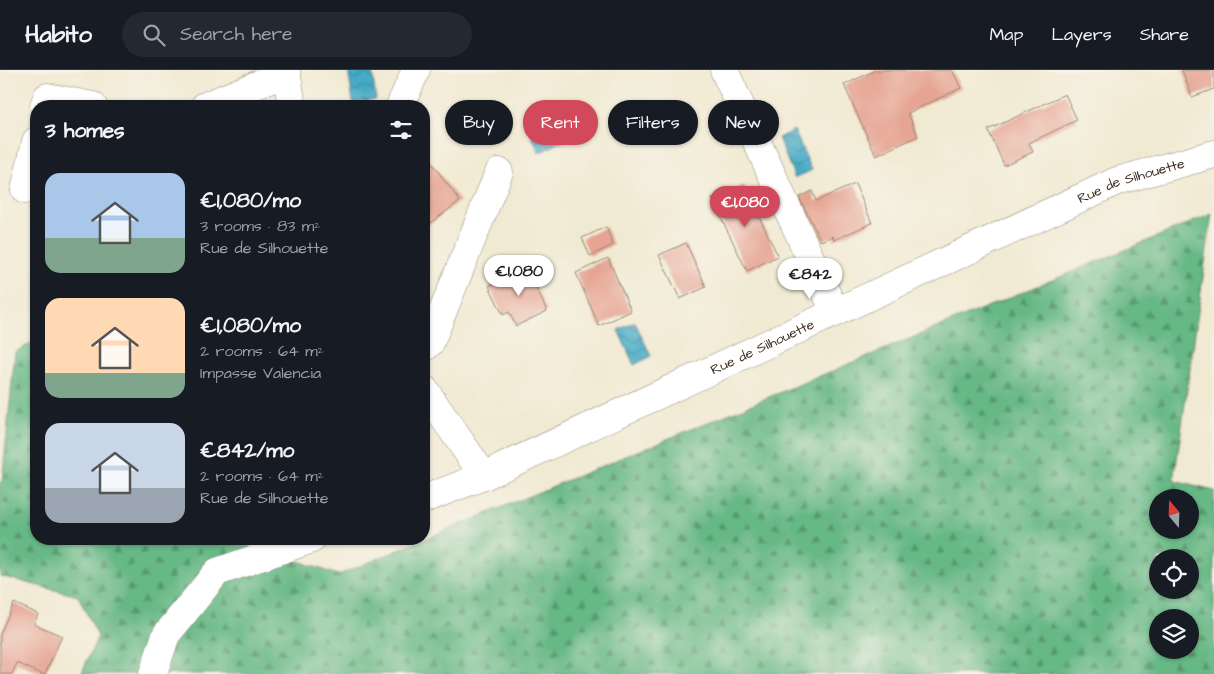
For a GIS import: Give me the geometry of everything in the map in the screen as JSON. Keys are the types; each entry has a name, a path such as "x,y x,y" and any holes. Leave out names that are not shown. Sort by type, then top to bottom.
{"street":[{"path":"403,100 416,70"},
{"path":"724,70 835,312"},
{"path":"219,100 286,71 291,100"},
{"path":"46,100 47,97 62,100"},
{"name":"Rue de Silhouette","path":"430,497 484,476 1117,181 1214,154"},
{"path":"25,190 30,168"},
{"path":"430,342 499,172"},
{"path":"430,398 484,476"},
{"path":"153,674 166,635 217,572 295,545"}],"green space":[{"path":"1212,214 1174,481 1214,491 1214,674 81,674 98,636 78,596 0,576 0,482 2,482 15,352 30,344 30,545 253,545 338,575 411,545 430,545 430,537"}],"water":[{"path":"348,70 372,70 376,99 353,100"},
{"path":"794,130 812,170 795,178 779,138"},
{"path":"536,145 555,145 539,153"},
{"path":"635,322 651,356 634,365 618,330"}],"building":[{"path":"876,70 952,70 961,88 908,113 918,136 876,156 844,85"},
{"path":"1182,70 1214,70 1214,89 1192,97"},
{"path":"1065,94 1077,120 1029,143 1033,152 1004,165 988,130"},
{"path":"430,161 460,201 430,224"},
{"path":"855,184 872,223 834,240 833,236 821,241 799,197 812,191 816,201"},
{"path":"744,185 778,256 747,271 712,199"},
{"path":"606,227 613,245 590,256 582,238"},
{"path":"686,243 706,287 680,299 659,255"},
{"path":"608,258 631,311 599,326 576,273"},
{"path":"527,268 547,311 516,326 509,312 503,315 489,286"},
{"path":"14,603 38,614 34,624 62,636 45,674 17,663 12,674 0,674 0,634"}]}
